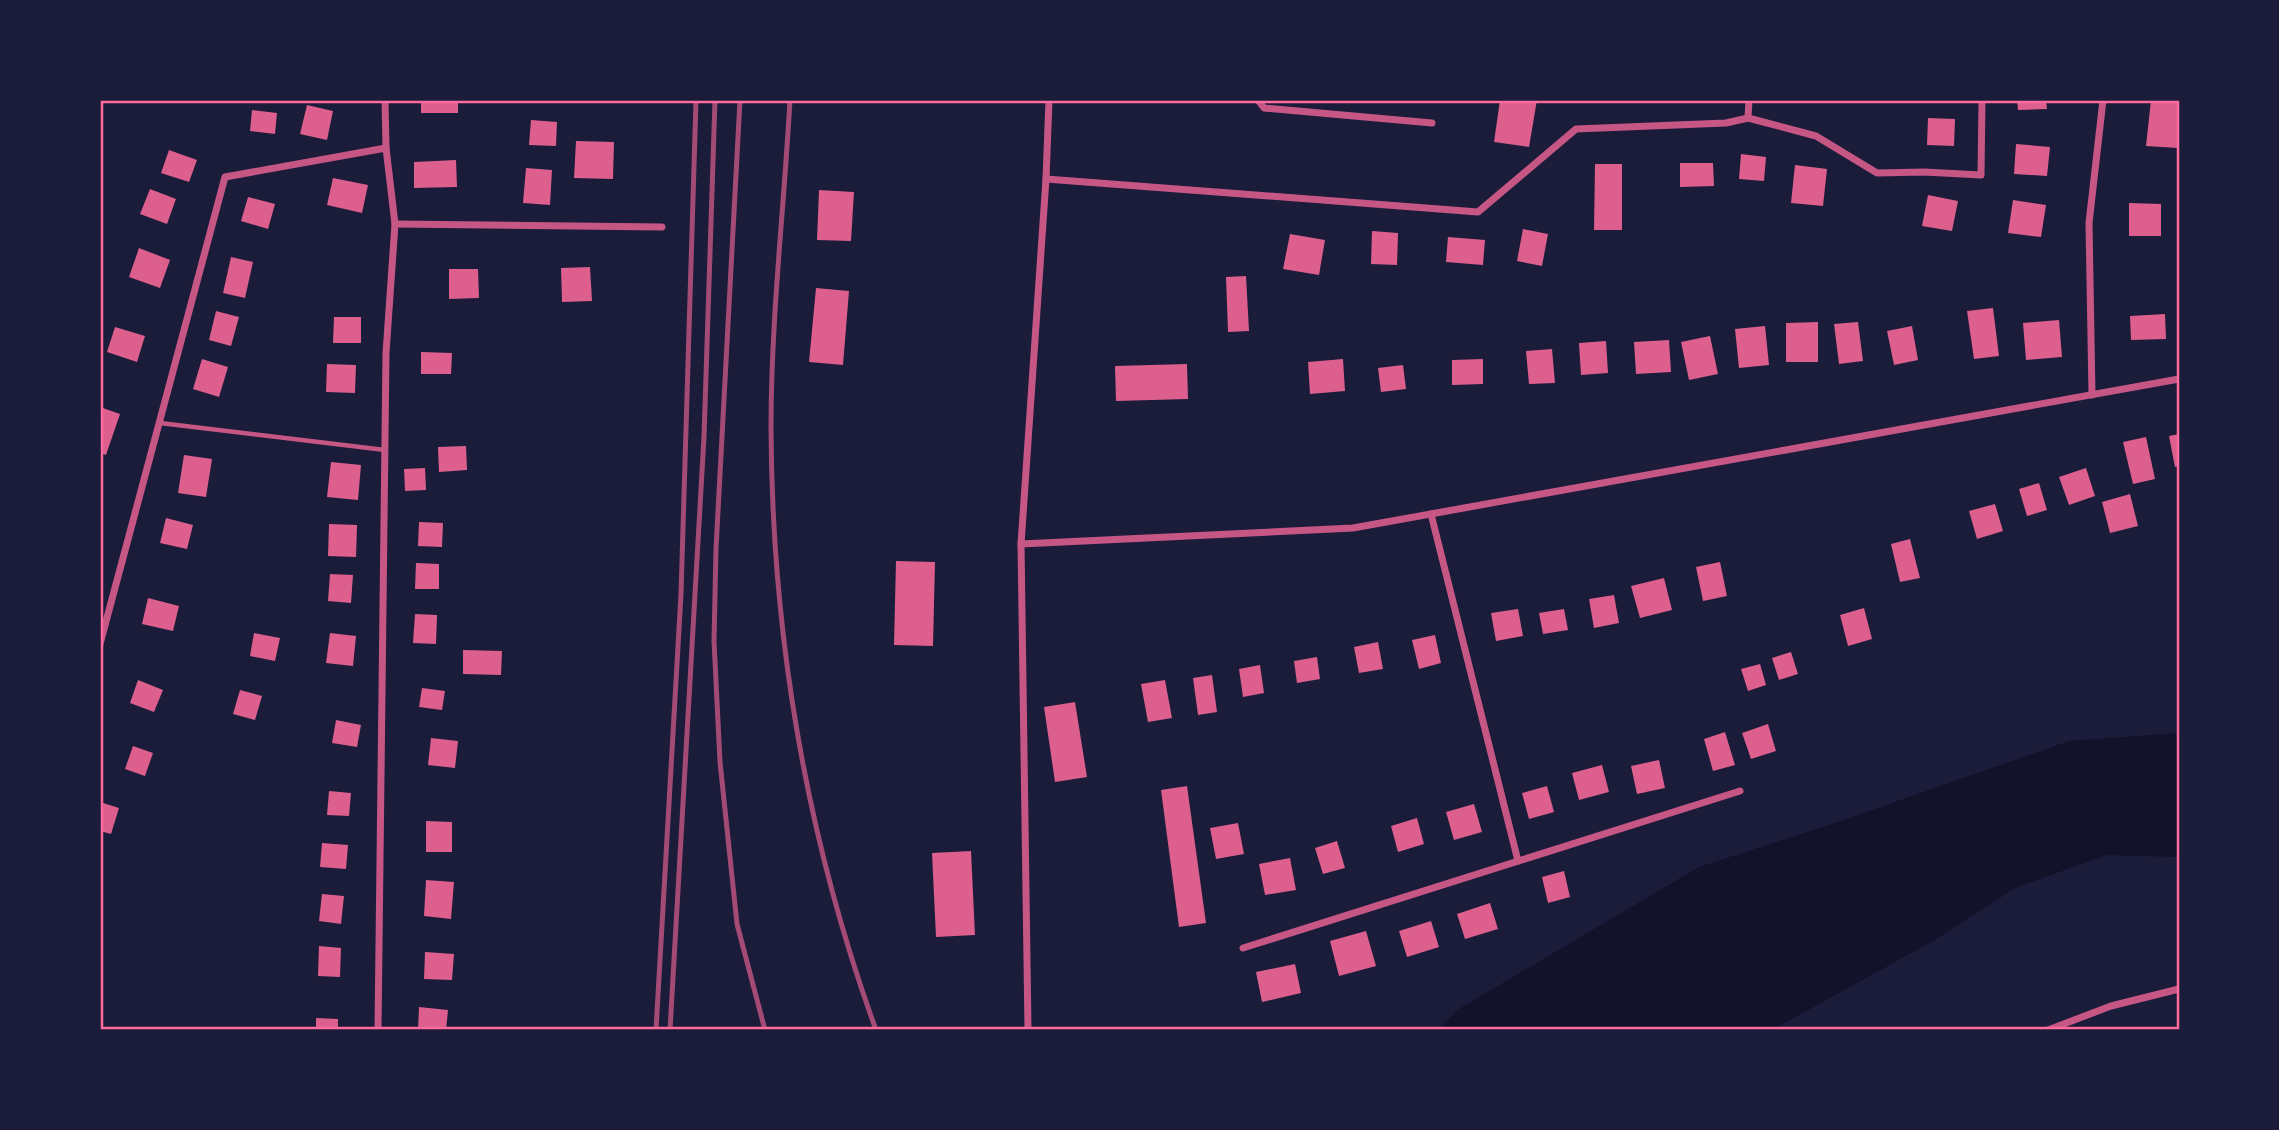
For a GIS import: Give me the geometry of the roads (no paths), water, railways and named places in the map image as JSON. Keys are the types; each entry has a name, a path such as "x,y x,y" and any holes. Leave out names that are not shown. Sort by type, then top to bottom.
{"street":[{"path":"378,1030 386,353 395,225 386,148 385,100"},
{"path":"1028,1030 1021,544 1049,100"},
{"path":"1258,100 1264,108 1432,123"},
{"path":"1748,118 1749,100"},
{"path":"1046,179 1478,212 1576,129 1726,123 1748,118 1816,136 1877,173 1980,175 1982,100"},
{"path":"2092,395 2089,223 2103,100"},
{"path":"100,644 225,177 386,148"},
{"path":"395,225 662,228"},
{"path":"1021,544 1353,528 2179,379"},
{"path":"1431,514 1518,861"},
{"path":"1243,948 1740,791"},
{"path":"2048,1030 2111,1006 2179,989"}],"lane":[{"path":"159,423 385,450"}],"railway":[{"path":"656,1030 681,594 696,100"},
{"path":"670,1030 704,437 715,100"},
{"path":"740,100 716,549 714,641 720,762 737,924 765,1030"},
{"path":"790,100 775,305 772,387 773,505 778,581 786,658 812,809 851,957 876,1030"}]}
